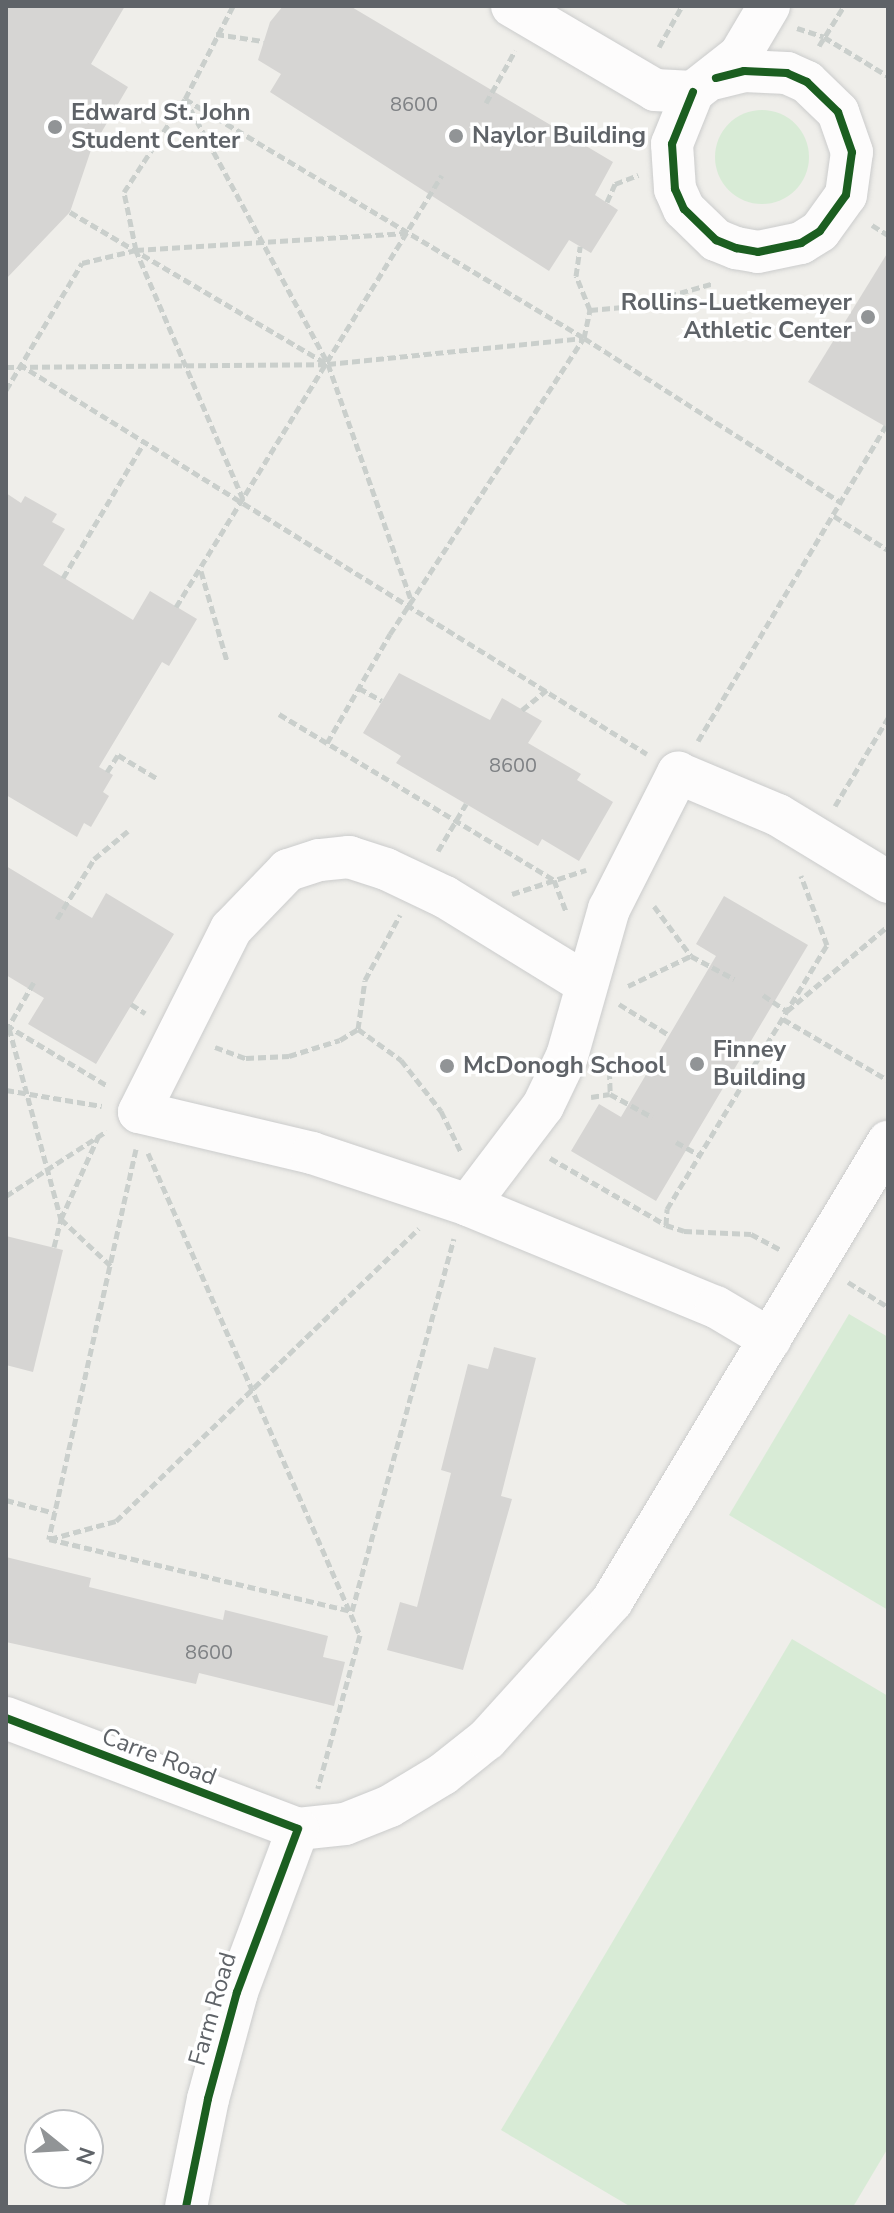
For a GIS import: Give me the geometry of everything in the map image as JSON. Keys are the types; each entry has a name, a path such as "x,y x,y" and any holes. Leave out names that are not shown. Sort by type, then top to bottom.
{"street":[{"path":"516,25 655,90 704,85 744,71 787,73 825,95 848,131 852,174 841,206 811,237 780,250 758,252 716,240 698,226 675,189 671,167 672,144 704,85 740,55 779,15"},
{"path":"468,1205 543,1106 596,990 609,909 678,773 778,815 808,855 888,882"},
{"path":"596,990 445,897 386,869 349,857 319,860 288,870 231,929 139,1112 312,1153 468,1205 716,1307 770,1339"},
{"path":"298,1829 345,1824 390,1806 443,1774 487,1739 568,1655 663,1524 888,1142"},
{"name":"Carre Road","path":"6,1718 298,1829"},
{"name":"Farm Road","path":"186,2207 208,2099 237,1992 298,1829"}],"path":[{"path":"233,6 185,99 124,192 136,250 243,500"},
{"path":"656,52 682,6"},
{"path":"814,54 844,6"},
{"path":"779,15 824,37 888,76"},
{"path":"486,103 516,25"},
{"path":"216,34 263,41"},
{"path":"185,99 584,338 842,503"},
{"path":"185,99 328,364 412,604"},
{"path":"176,607 442,175"},
{"path":"70,212 328,364"},
{"path":"6,390 82,263 136,250 408,233"},
{"path":"327,743 358,688 584,338 590,310 576,276 580,246"},
{"path":"590,310 634,306 688,291"},
{"path":"6,370 19,364 328,364 584,338"},
{"path":"19,364 412,604 678,773 886,426"},
{"path":"63,578 145,441"},
{"path":"834,516 888,550"},
{"path":"201,570 227,661"},
{"path":"358,688 382,701"},
{"path":"522,710 547,690"},
{"path":"279,714 554,880 568,917"},
{"path":"666,1225 667,1209 827,945 808,855 888,718"},
{"path":"107,772 118,755 158,779"},
{"path":"57,919 94,859 128,831"},
{"path":"787,1011 888,926"},
{"path":"596,990 691,956"},
{"path":"34,982 7,1028 45,1170 61,1219 111,1266"},
{"path":"596,990 669,1035"},
{"path":"763,995 787,1011"},
{"path":"783,1019 888,1080"},
{"path":"7,1028 107,1086 139,1112 149,1155 352,1611 360,1635 326,1774 298,1829"},
{"path":"177,1032 246,1058 266,1058 311,1050 358,1029 401,1060 441,1111 466,1167 468,1205 443,1267 352,1611"},
{"path":"6,1090 139,1112"},
{"path":"543,1106 610,1094 652,1117"},
{"path":"6,1196 139,1112"},
{"path":"49,1539 134,1164 139,1112"},
{"path":"54,1247 61,1219 98,1136"},
{"path":"520,1140 666,1225 684,1231 751,1234 888,1307"},
{"path":"676,1142 699,1155"},
{"path":"49,1539 116,1521 427,1220 468,1205"},
{"path":"6,1500 55,1513"},
{"path":"49,1539 352,1611"}],"green space":[{"path":"753,110 771,110 796,123 806,139 809,157 806,175 796,191 771,204 753,204 728,191 715,166 715,148 728,123"},
{"path":"849,1314 888,1337 888,1610 729,1515"},
{"path":"792,1639 888,1696 888,2148 853,2207 631,2207 501,2130"}],"building":[{"name":"Edward St. John Student Center","path":"6,6 125,6 91,64 128,87 91,150 70,212 6,279"},
{"name":"Naylor Building","path":"283,6 350,6 613,162 595,195 618,210 591,253 569,240 549,271 270,92 281,74 258,60 270,22"},
{"name":"Rollins-Luetkemeyer Athletic Center","path":"888,252 888,428 808,382"},
{"path":"6,493 21,503 25,496 57,514 52,522 65,529 43,565 133,620 150,591 197,619 169,666 162,662 99,767 113,775 103,792 109,796 91,827 84,823 77,837 6,795"},
{"path":"399,673 490,720 502,698 542,721 528,743 581,774 577,780 613,802 579,861 542,839 538,846 396,763 401,756 363,733"},
{"path":"6,866 92,918 106,893 174,934 96,1064 28,1024 44,998 6,975"},
{"name":"Finney Building","path":"724,896 808,945 656,1201 571,1151 599,1104 621,1117 716,956 696,944"},
{"path":"6,1236 63,1250 33,1372 6,1365"},
{"path":"494,1347 536,1358 501,1496 512,1499 463,1670 387,1650 400,1602 417,1607 451,1473 441,1470 468,1364 488,1369"},
{"path":"6,1557 91,1578 89,1587 223,1620 225,1610 328,1636 323,1657 345,1662 334,1706 199,1673 196,1684 6,1642"}],"cycle path":[{"path":"693,92 672,144 675,189 684,209 716,240 736,248 758,252 801,243 820,231 846,195 852,152 838,112 807,82 787,73 744,71 716,78"},
{"path":"6,1718 298,1829 237,1992 208,2099 186,2207"}],"place":[{"name":"Edward St. John Student Center","path":"55,127"},
{"name":"Naylor Building","path":"456,136"},
{"name":"Rollins-Luetkemeyer Athletic Center","path":"868,317"},
{"name":"Finney Building","path":"697,1064"},
{"name":"McDonogh School","path":"447,1066"}]}
